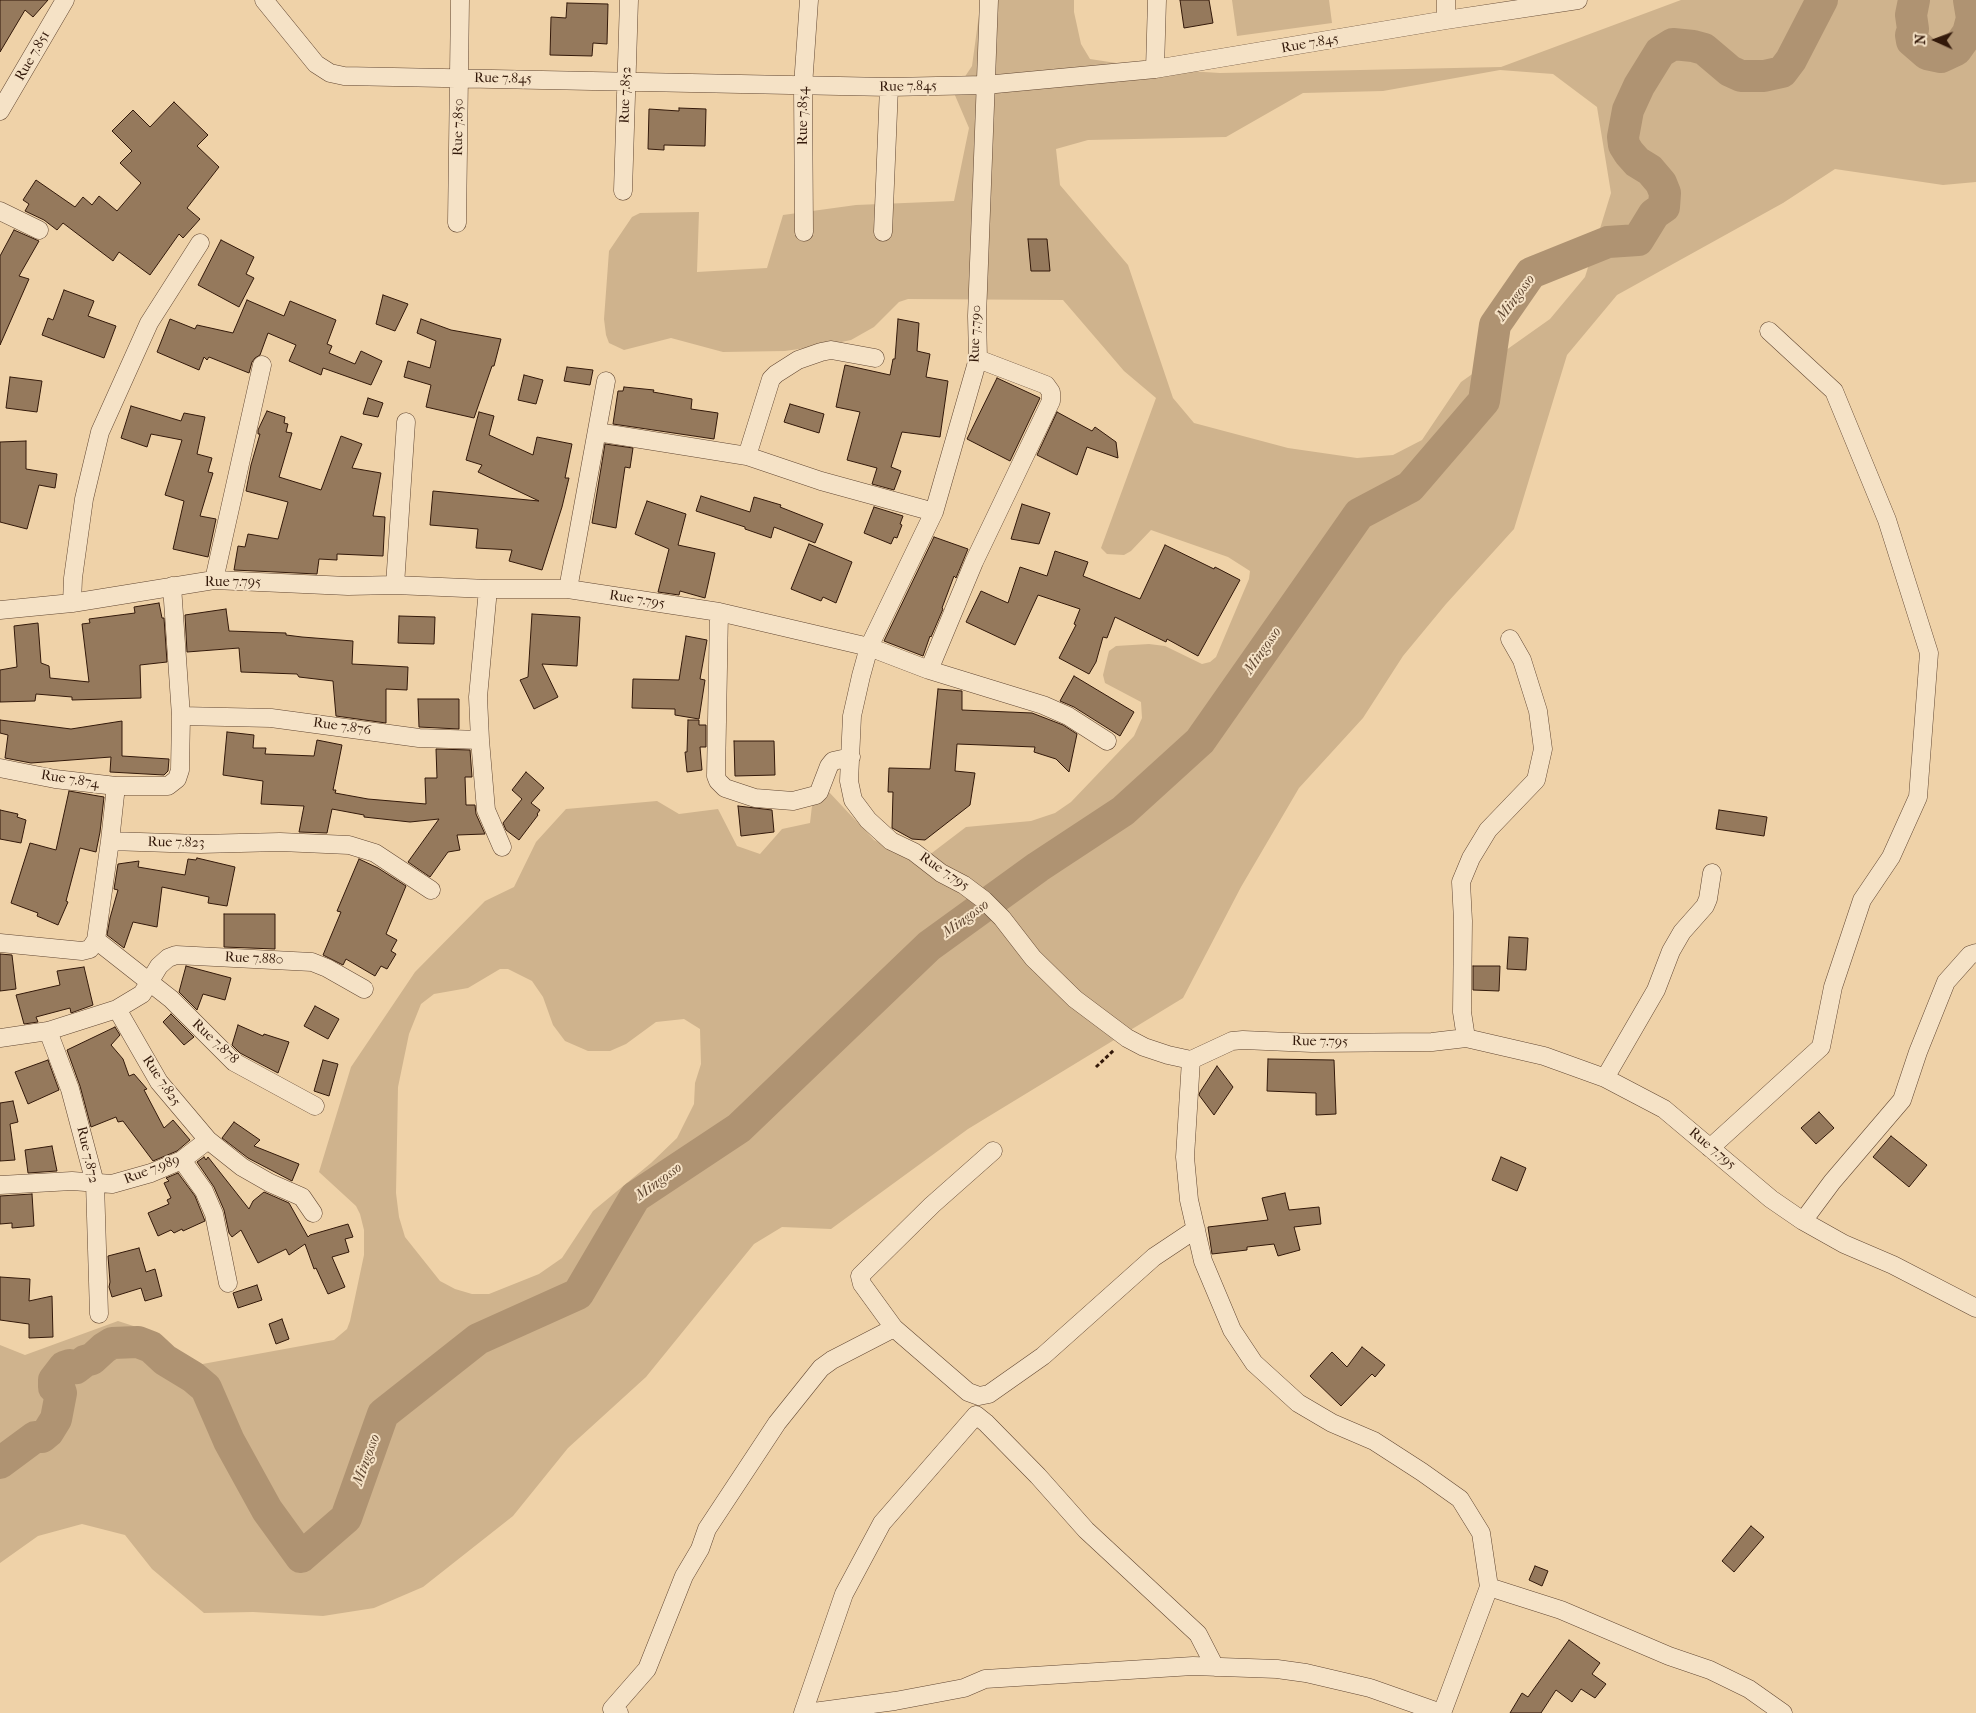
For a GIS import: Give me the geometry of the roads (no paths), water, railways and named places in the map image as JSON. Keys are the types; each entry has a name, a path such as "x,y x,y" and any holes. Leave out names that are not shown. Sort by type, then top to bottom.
{"street":[{"name":"Rue 7.851","path":"0,111 65,0"},
{"name":"Rue 7.845","path":"264,0 316,64 330,73 344,76 889,88 986,85 1154,70 1446,20 1578,0"},
{"name":"Rue 7.850","path":"457,223 460,0"},
{"name":"Rue 7.852","path":"623,191 629,0"},
{"name":"Rue 7.854","path":"804,232 803,86 809,0"},
{"name":"Rue 7.790","path":"869,647 934,512 978,359 977,316 989,0"},
{"path":"1154,70 1156,0"},
{"path":"1446,0 1446,20"},
{"path":"883,232 889,88"},
{"path":"0,212 39,230"},
{"path":"72,603 73,578 84,499 100,432 149,323 200,243"},
{"path":"1710,1148 1821,1047 1833,987 1862,900 1891,857 1918,797 1929,653 1887,520 1834,391 1769,331"},
{"path":"747,456 771,379 776,374 798,360 830,350 875,358"},
{"path":"929,670 974,562 1051,401 1051,392 1046,385 978,359"},
{"path":"214,580 262,365"},
{"path":"568,589 606,381"},
{"path":"395,585 406,422"},
{"path":"597,432 747,456 820,481 934,512"},
{"name":"Rue 7.795","path":"0,610 72,603 214,580 348,586 395,585 488,589 568,589 720,612 869,647 852,716 849,781 853,800 868,820 891,841 914,852 984,900 1002,918 1033,958 1075,999 1127,1038 1168,1055 1190,1060 1232,1041 1243,1040 1312,1043 1432,1042 1466,1038 1544,1056 1605,1078 1664,1109 1771,1199 1804,1221 1844,1244 1893,1265 1976,1308"},
{"path":"116,786 168,786 177,779 180,770 182,716 172,586"},
{"path":"488,589 478,697 480,740 486,810 502,847"},
{"path":"720,612 716,776 718,781 725,788 755,798 793,801 816,795 821,788 829,766 833,762 851,757"},
{"path":"1466,1038 1462,1012 1463,921 1461,882 1471,858 1488,830 1536,780 1543,749 1538,711 1522,660 1510,639"},
{"path":"869,647 929,670 1043,705 1068,716 1107,741"},
{"name":"Rue 7.876","path":"182,716 271,718 419,738 480,740"},
{"name":"Rue 7.874","path":"0,768 55,779 116,786 110,841"},
{"path":"0,943 82,951 90,949 96,940 110,841"},
{"name":"Rue 7.823","path":"110,841 200,844 280,842 350,845 375,852 431,890"},
{"path":"1605,1078 1656,990 1671,951 1682,932 1705,906 1712,873"},
{"name":"Rue 7.878","path":"96,940 171,999 234,1062 315,1106"},
{"path":"1804,1221 1832,1182 1902,1100 1918,1052 1946,982 1970,955 1976,953"},
{"name":"Rue 7.880","path":"117,1009 142,994 159,966 168,958 176,955 312,962 327,968 364,989"},
{"path":"0,1038 48,1031 117,1009"},
{"name":"Rue 7.825","path":"117,1009 159,1082 208,1140 242,1167 270,1183 302,1197 312,1214"},
{"name":"Rue 7.872","path":"48,1031 70,1089 95,1183 99,1314"},
{"path":"1190,1060 1185,1156 1189,1200 1203,1262 1232,1330 1254,1363 1298,1403 1332,1423 1374,1441 1460,1499 1480,1533 1489,1587 1441,1713 1370,1688 1306,1673 1277,1669 1215,1667 1193,1666 985,1679 964,1688 896,1701 804,1713 844,1594 882,1523 976,1415 1031,1470 1086,1530 1198,1634 1215,1667"},
{"name":"Rue 7.989","path":"0,1185 72,1182 112,1184 151,1173 182,1160 208,1140"},
{"path":"993,1151 932,1205 860,1276 862,1284 894,1328 968,1392 979,1396 989,1394 1043,1356 1154,1257 1196,1229"},
{"path":"182,1160 204,1191 214,1214 228,1283"},
{"path":"619,1713 612,1709 646,1669 684,1576 700,1549 707,1529 777,1423 821,1368 832,1360 894,1328"},
{"path":"1489,1587 1561,1610 1669,1656 1710,1670 1749,1689 1783,1713"}],"waterway":[{"name":"Mingosso","path":"0,1463 35,1437 42,1437 48,1432 56,1419 61,1393 60,1390 54,1387 54,1380 64,1367 70,1365 76,1368 85,1361 92,1359 112,1343 138,1342 151,1347 165,1360 193,1377 206,1388 229,1441 267,1510 301,1557 346,1518 383,1414 478,1339 578,1294 635,1197 739,1128 929,946 1038,867 1123,811 1200,741 1359,514 1410,487 1484,401 1495,325 1531,273 1608,242 1638,240 1654,214 1664,207 1665,193 1661,183 1650,170 1637,162 1629,153 1624,145 1623,137 1628,110 1639,86 1660,52 1673,44 1693,46 1704,49 1730,71 1741,76 1764,76 1782,72 1791,60 1822,0"},
{"name":"Mingosso","path":"1914,0 1911,15 1912,41 1927,54 1941,57 1956,50 1968,33 1972,18 1969,0"}]}
